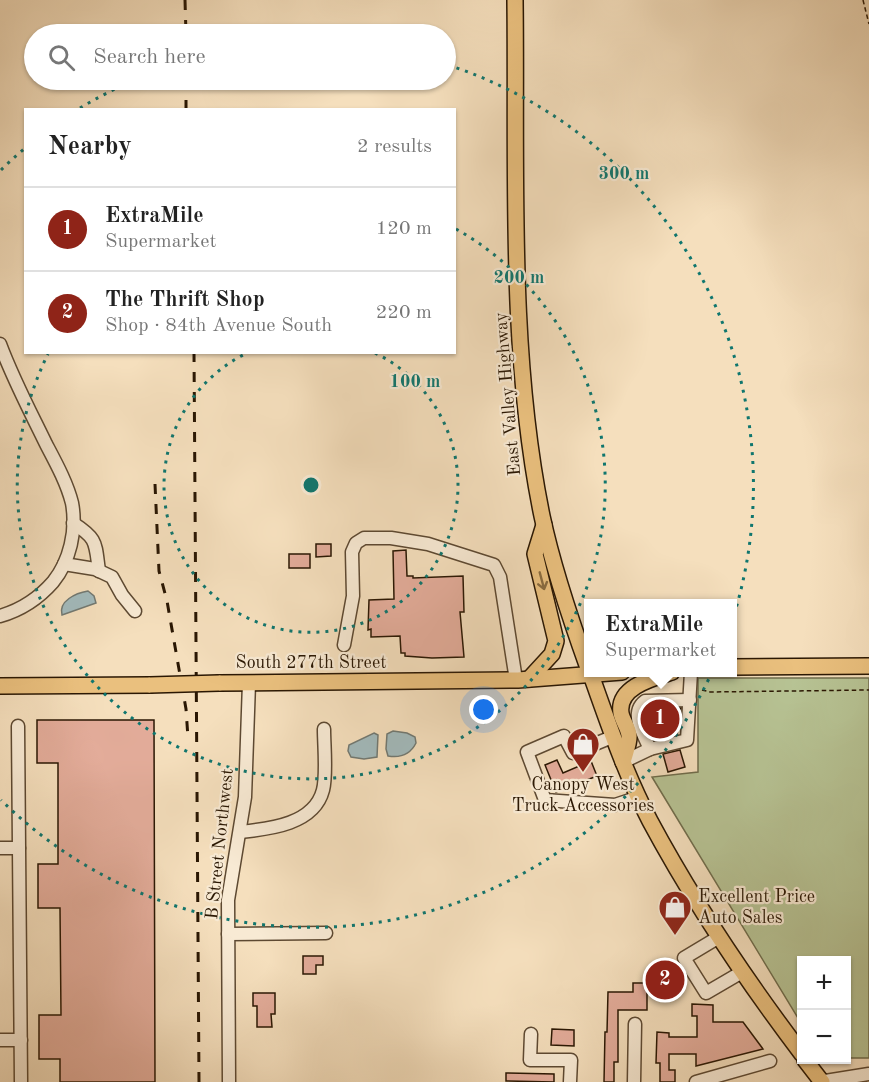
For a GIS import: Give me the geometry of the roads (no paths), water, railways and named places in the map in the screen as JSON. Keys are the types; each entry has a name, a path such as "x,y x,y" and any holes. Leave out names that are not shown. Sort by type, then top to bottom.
{"main road":[{"name":"East Valley Highway","path":"515,0 521,348 532,450 544,525 567,612 584,658"},
{"path":"522,680 552,654 556,641 535,554 544,525"},
{"path":"737,667 869,666"},
{"name":"South 277th Street","path":"0,687 522,680 584,673"},
{"name":"East Valley Highway","path":"591,677 612,737 650,820 718,937 797,1048"},
{"path":"623,762 630,736 621,714 621,704 624,697 636,686 657,677"},
{"path":"808,1064 821,1082"}],"street":[{"path":"0,344 9,368 66,485 72,506 73,523 72,541 58,576 34,600 0,616"},
{"path":"73,523 89,533 95,543 99,571"},
{"path":"344,645 353,596 352,552 356,543 364,538 376,537 428,544 494,565 500,577 522,680"},
{"path":"64,564 99,571 112,577 122,595 135,611"},
{"path":"623,762 650,749 687,740 691,677"},
{"name":"B Street Northwest","path":"229,1082 229,892 246,784 249,683"},
{"path":"650,749 638,719 639,707 642,703 690,696"},
{"path":"18,726 21,1082"},
{"path":"240,832 273,829 306,815 314,806 324,789 324,729"},
{"path":"612,737 573,753 564,736 527,752 544,800 615,805 639,797"},
{"path":"0,848 19,848"},
{"path":"666,910 692,893"},
{"path":"228,934 326,933"},
{"path":"718,937 684,958 706,993 742,972"},
{"path":"634,1082 635,1024"},
{"path":"531,1034 530,1060 571,1060 570,1082"},
{"path":"0,1040 21,1040"},
{"path":"696,1082 733,1077 770,1061"},
{"path":"821,1082 869,1074"}],"water":[{"path":"88,591 94,596 96,603 62,615 61,610 65,602 73,596"},
{"path":"393,731 415,737 416,743 408,753 401,756 388,756 387,734"},
{"path":"374,733 378,735 377,757 364,759 351,757 348,751 349,745"}],"railway":[{"path":"185,0 186,24"},
{"path":"186,90 186,108"},
{"path":"194,354 199,1082"},
{"path":"155,484 159,571 167,601 186,709 188,738"}],"place":[{"name":"ExtraMile","path":"660,719"},
{"name":"Canopy West Truck Accessories","path":"583,773"},
{"name":"Excellent Price Auto Sales","path":"675,936"},
{"name":"The Thrift Shop","path":"665,980"}]}
